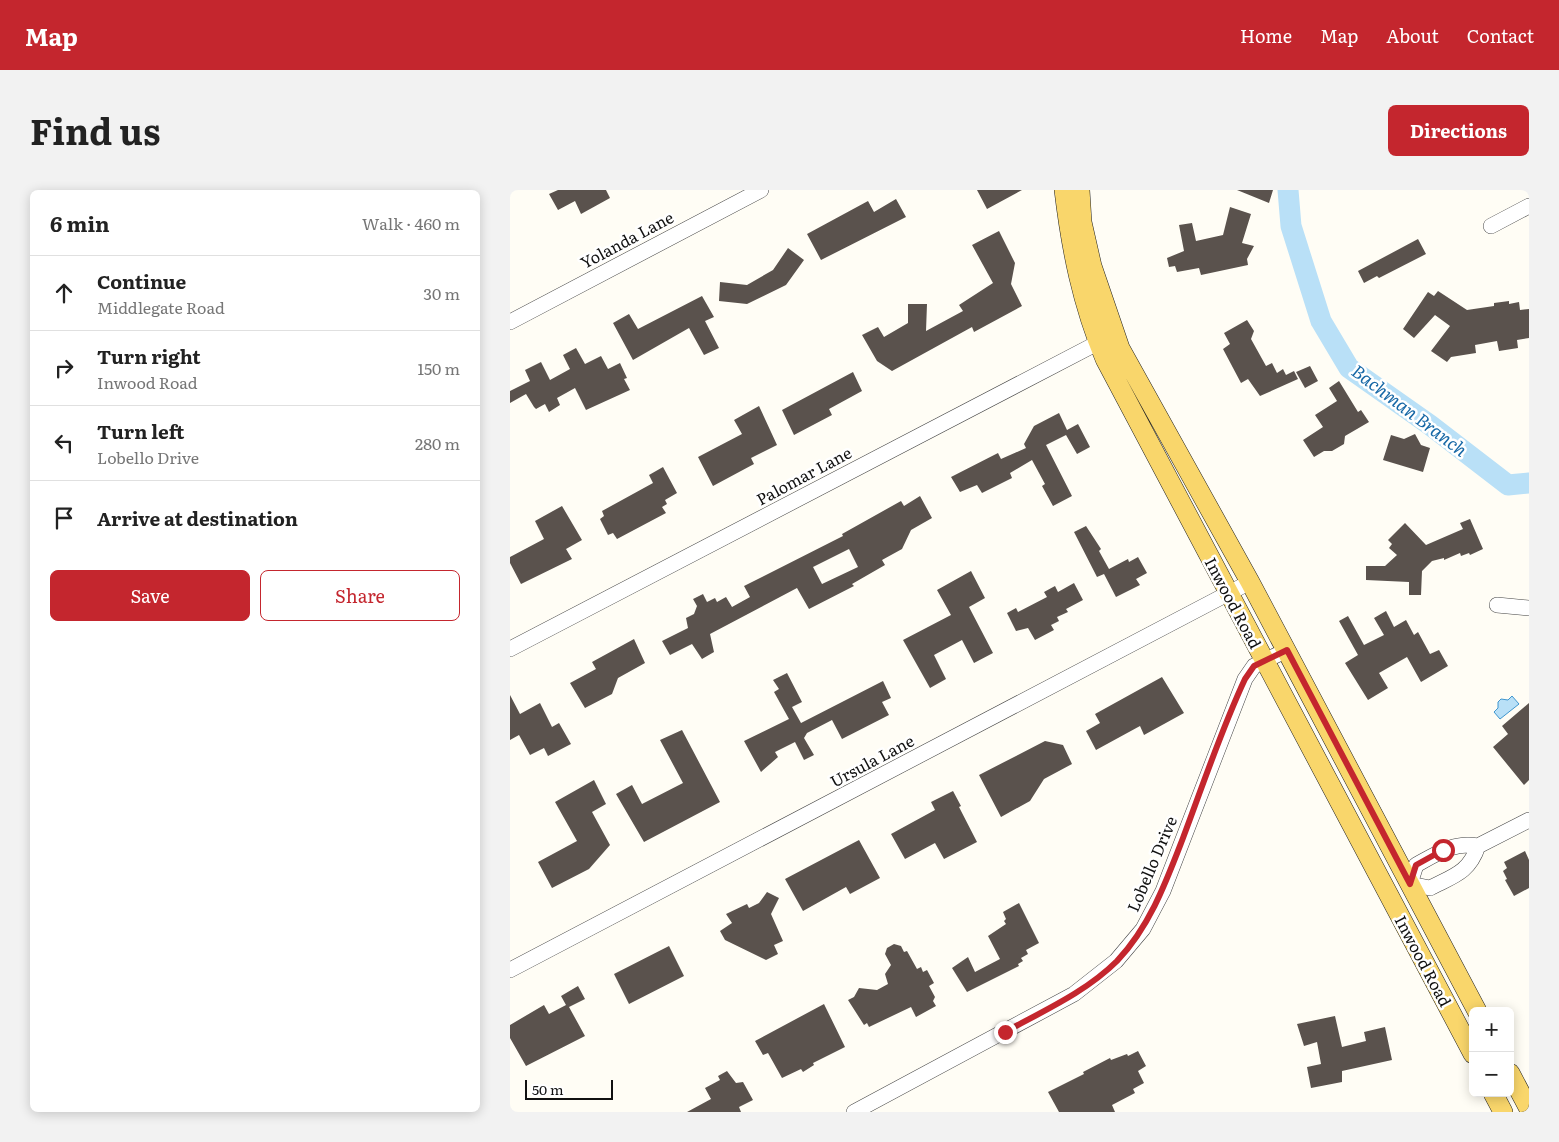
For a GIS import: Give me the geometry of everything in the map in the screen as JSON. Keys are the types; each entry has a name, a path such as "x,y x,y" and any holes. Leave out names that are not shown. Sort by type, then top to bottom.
{"main road":[{"name":"Inwood Road","path":"1064,190 1070,242 1080,290 1098,343 1228,593 1472,1052"},
{"name":"Inwood Road","path":"1080,190 1082,222 1092,266 1114,334 1128,363 1287,650 1475,1007"},
{"path":"1389,896 1410,884"},
{"path":"1514,1081 1529,1109"},
{"path":"1496,1097 1504,1112"}],"street":[{"name":"Yolanda Lane","path":"510,322 761,190"},
{"path":"1491,226 1529,206"},
{"name":"Palomar Lane","path":"510,649 1114,334"},
{"name":"Ursula Lane","path":"510,970 1250,582"},
{"path":"1497,605 1529,608"},
{"name":"Lobello Drive","path":"854,1112 1074,994 1116,961 1143,929 1163,891 1239,691 1254,666 1287,650"},
{"path":"1478,846 1473,861 1458,874 1430,888 1410,884 1416,865 1465,843 1478,846 1529,820"}],"water":[{"path":"1512,696 1519,704 1500,719 1494,712 1498,708 1498,702 1501,699 1508,700"}],"building":[{"path":"558,190 606,190 610,198 581,214 575,201 558,210 549,194"},
{"path":"977,190 1022,190 987,209"},
{"path":"1237,190 1273,190 1269,203"},
{"path":"896,199 906,217 821,260 807,234 868,201 874,212"},
{"path":"1230,207 1251,214 1242,243 1254,246 1247,259 1248,265 1201,275 1199,268 1177,272 1175,266 1169,267 1167,258 1184,251 1179,225 1192,223 1196,241 1223,235"},
{"path":"999,231 1015,263 1011,284 1022,306 974,332 972,327 892,371 877,361 862,335 878,327 884,337 908,323 908,304 927,304 926,331 963,311 959,305 993,283 972,245"},
{"path":"1418,239 1426,254 1379,278 1377,276 1364,283 1358,271"},
{"path":"788,248 804,260 786,285 747,304 719,301 720,282 747,285 773,270"},
{"path":"1438,291 1467,310 1494,306 1494,303 1509,301 1509,304 1519,302 1520,310 1529,309 1529,338 1517,340 1518,348 1499,351 1497,341 1475,345 1476,353 1451,357 1447,362 1431,351 1450,326 1435,315 1414,338 1403,329 1428,292 1434,296"},
{"path":"702,296 714,317 705,321 719,348 704,355 689,328 633,360 613,323 629,314 638,329"},
{"path":"1247,320 1254,331 1251,339 1266,366 1272,363 1277,373 1283,369 1286,375 1294,371 1298,379 1260,396 1248,379 1241,383 1223,349 1230,344 1224,333"},
{"path":"576,348 585,364 601,356 608,369 620,363 627,378 624,379 630,390 586,410 575,388 557,398 560,405 549,412 545,404 536,409 526,394 510,403 510,391 530,381 525,370 541,362 550,380 570,369 563,355"},
{"path":"1310,366 1318,381 1305,388 1296,372"},
{"path":"853,372 862,391 829,409 832,415 794,435 782,410"},
{"path":"1339,381 1358,412 1361,410 1369,422 1345,436 1344,444 1332,451 1324,451 1314,457 1303,440 1323,427 1315,415 1337,401 1329,388"},
{"path":"759,406 777,445 751,458 754,464 713,486 698,457 742,434 734,420"},
{"path":"1059,413 1067,430 1078,424 1090,447 1077,454 1066,435 1046,445 1072,496 1053,506 1042,486 1045,484 1032,460 1010,473 1012,478 982,493 977,485 960,492 951,477 998,453 1001,459 1026,448 1024,444 1034,426"},
{"path":"1415,434 1421,445 1430,448 1423,472 1383,460 1391,435 1404,439"},
{"path":"663,467 677,493 665,500 667,504 662,507 666,513 617,539 613,533 608,535 600,519 604,516 602,511 653,483 649,475"},
{"path":"920,496 932,518 911,530 902,549 882,560 885,565 852,584 854,586 809,609 797,588 710,634 714,652 702,659 692,644 670,655 662,641 688,628 686,618 694,614 697,606 693,599 703,594 707,602 715,598 717,602 726,597 732,607 750,597 744,586 843,536 842,534 901,501 904,506","holes":["849,549 858,567 822,584 813,567"]},
{"path":"562,506 582,540 566,549 572,559 521,584 510,563 510,557 544,539 535,521"},
{"path":"1470,519 1483,549 1470,555 1469,553 1461,556 1460,553 1444,560 1444,558 1432,561 1422,571 1421,595 1409,595 1409,582 1366,580 1366,566 1385,566 1397,555 1389,548 1392,544 1388,540 1405,523 1426,545 1463,529 1460,523"},
{"path":"1086,526 1101,549 1099,551 1109,569 1128,559 1129,562 1138,557 1147,573 1136,579 1140,585 1116,597 1104,574 1097,577 1074,532"},
{"path":"971,571 985,598 969,607 993,653 974,663 962,640 934,655 946,679 930,688 903,640 951,615 937,590"},
{"path":"1074,583 1083,600 1066,609 1068,612 1057,617 1059,621 1051,625 1054,630 1035,640 1028,628 1016,631 1007,613 1016,608 1018,612 1047,597 1044,592 1055,586 1058,592"},
{"path":"1386,611 1394,627 1406,620 1414,635 1418,632 1430,654 1439,650 1448,666 1421,682 1407,657 1379,673 1388,688 1368,700 1345,663 1358,655 1339,621 1348,616 1364,645 1384,635 1374,618"},
{"path":"634,639 645,663 618,678 612,694 585,708 570,683 596,669 592,662"},
{"path":"787,673 802,702 792,707 801,723 883,681 891,698 882,702 889,715 842,739 832,720 807,733 804,738 814,755 804,760 795,742 775,752 778,757 761,772 744,741 789,719 774,692 779,689 773,680"},
{"path":"1162,677 1184,713 1144,735 1140,726 1096,750 1086,731 1100,723 1095,714"},
{"path":"510,695 520,714 540,703 552,727 559,723 571,744 548,756 544,748 530,755 519,735 510,740"},
{"path":"1529,703 1529,780 1524,785 1493,747 1508,734 1502,726"},
{"path":"682,730 720,802 644,842 616,794 632,785 642,804 683,783 660,740"},
{"path":"1045,741 1063,745 1072,764 1044,779 1030,801 1001,817 979,775"},
{"path":"594,780 606,804 592,812 610,845 589,869 552,888 538,862 577,841 555,802"},
{"path":"953,791 977,842 944,859 935,843 905,859 891,834 935,810 931,802"},
{"path":"859,840 880,878 850,894 846,887 803,911 785,879"},
{"path":"1525,851 1529,860 1529,888 1514,896 1505,880 1507,879 1503,871 1507,868 1504,862"},
{"path":"767,892 779,898 771,914 783,941 774,945 778,954 766,960 725,940 720,931 732,923 726,914 747,904 749,908 759,903"},
{"path":"1019,903 1039,943 1026,950 1028,954 1021,958 1023,961 1018,964 1019,966 967,992 952,968 968,957 975,972 1000,959 988,936 1006,924 1003,912"},
{"path":"894,944 901,946 904,952 907,951 917,969 921,967 923,972 927,970 934,983 929,986 935,997 933,1001 936,1006 916,1017 911,1007 869,1027 867,1023 864,1025 848,1000 854,997 859,988 877,990 888,984 885,974 891,965 885,954 887,948"},
{"path":"669,946 684,976 629,1004 614,974"},
{"path":"578,986 585,999 569,1007 585,1036 526,1066 510,1038 510,1025 544,1005 549,1014 566,1005 561,996"},
{"path":"824,1004 845,1047 813,1063 814,1065 803,1072 801,1069 782,1078 768,1053 763,1055 755,1041"},
{"path":"1335,1016 1342,1047 1366,1041 1364,1032 1385,1027 1392,1060 1342,1071 1342,1082 1311,1088 1307,1067 1321,1064 1317,1042 1304,1046 1297,1024"},
{"path":"1138,1051 1146,1066 1138,1071 1144,1083 1133,1089 1135,1093 1112,1105 1115,1112 1059,1112 1048,1092 1084,1074 1083,1072 1110,1058 1111,1060 1127,1054 1128,1056"},
{"path":"727,1071 736,1083 743,1082 753,1100 739,1107 741,1112 687,1112 711,1099 705,1088 720,1080 718,1076"}],"waterway":[{"name":"Bachman Branch","path":"1288,190 1291,226 1321,321 1349,368 1430,425 1508,485 1529,483"}],"route":[{"path":"1005,1032 1092,982 1116,961 1143,929 1163,891 1245,679 1254,666 1287,650 1410,884 1416,865 1443,850"}]}
